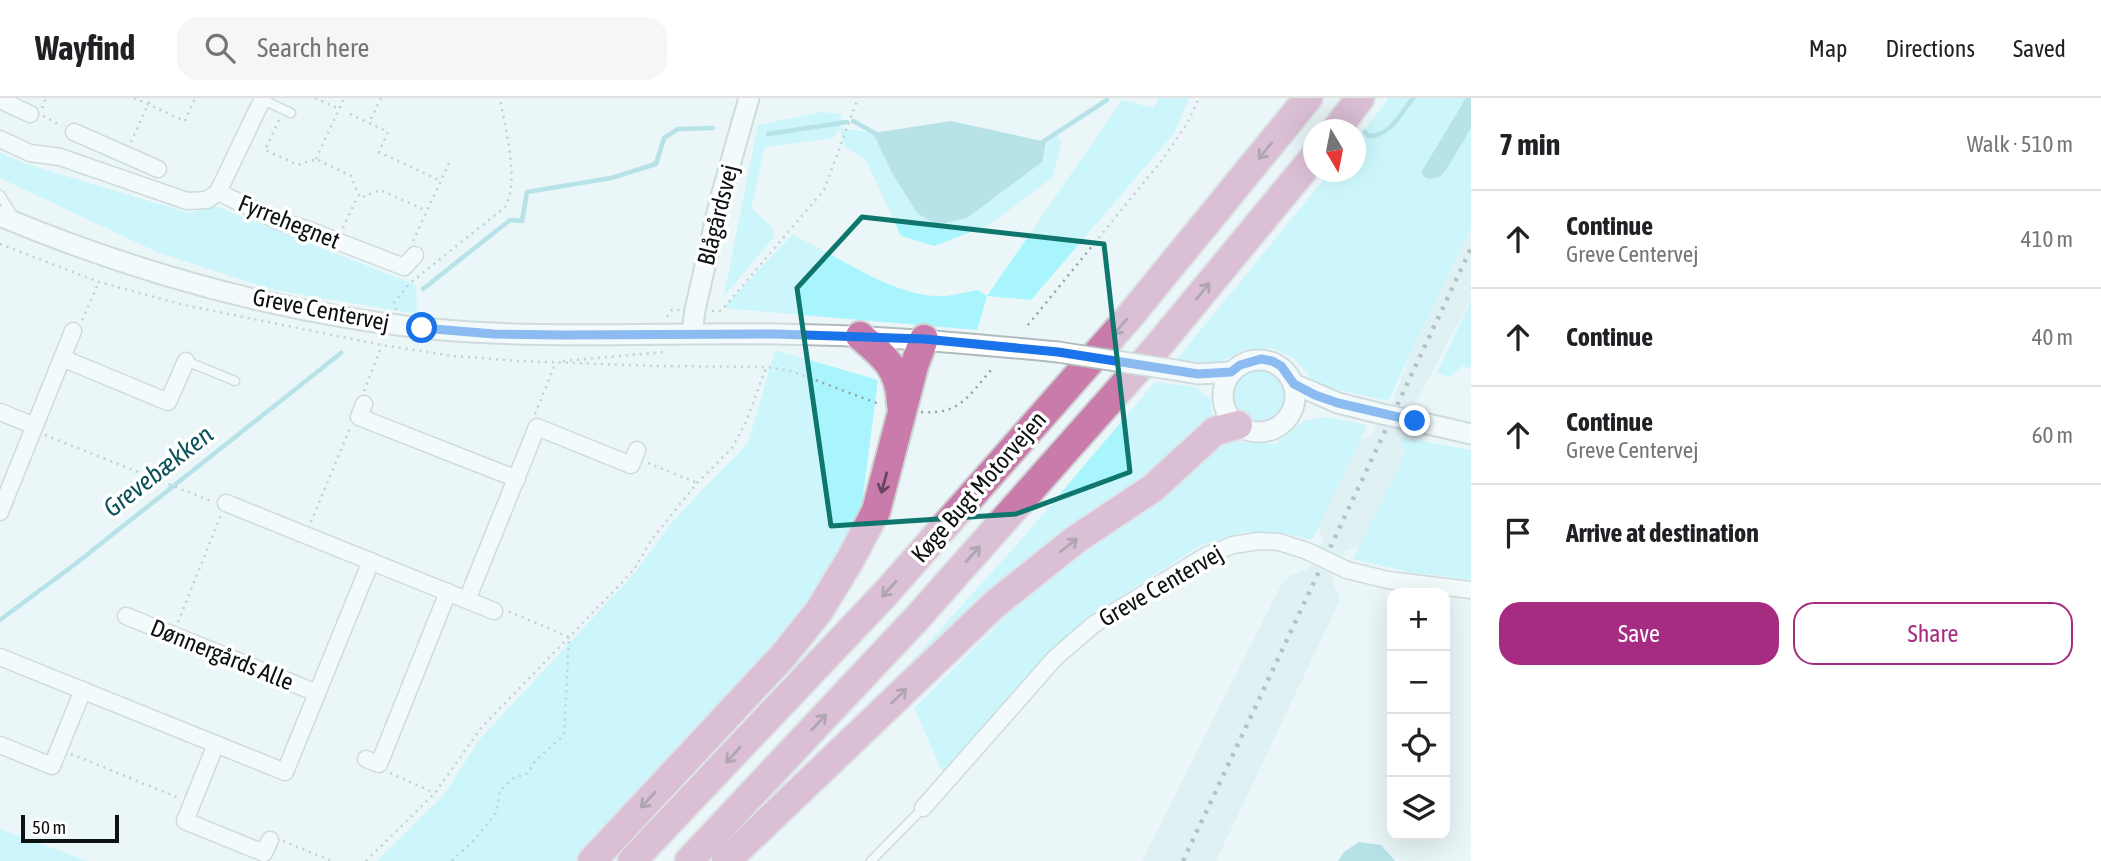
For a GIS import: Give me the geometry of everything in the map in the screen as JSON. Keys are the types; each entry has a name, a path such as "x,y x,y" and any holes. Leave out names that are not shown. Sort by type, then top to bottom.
{"highway":[{"name":"Køge Bugt Motorvejen","path":"632,861 894,584 1130,316 1308,98"},
{"path":"1344,119 1360,98"},
{"name":"Køge Bugt Motorvejen","path":"689,861 927,607 1159,345 1303,170"},
{"path":"860,335 887,359 895,372 911,415"},
{"path":"592,861 782,657 819,611 876,511 911,415 924,339"},
{"path":"726,861 995,604 1075,540 1153,488 1215,431 1238,425"}],"street":[{"name":"Blågårdsvej","path":"692,333 720,200 749,98"},
{"name":"Fyrrehegnet","path":"263,99 218,192 278,221 404,267 415,255"},
{"path":"1,103 30,114"},
{"path":"74,132 159,169"},
{"path":"0,139 30,153 60,157 187,201 207,200 218,192"},
{"path":"115,177 125,154"},
{"name":"Greve Centervej","path":"8,219 171,277 248,297 348,318 422,328 494,334 860,335 1058,352 1198,374 1231,372"},
{"path":"0,512 73,331"},
{"path":"62,358 169,401 186,361"},
{"path":"1250,361 1272,361 1281,366 1294,384 1294,409 1280,426 1270,431 1259,432 1238,425 1227,412 1223,395 1225,383 1231,372 1250,361"},
{"path":"1198,374 1223,395"},
{"path":"1294,384 1338,403 1471,434"},
{"path":"1294,409 1338,403"},
{"path":"361,410 517,479"},
{"path":"0,412 35,426"},
{"path":"467,600 537,427 631,465 636,454"},
{"path":"226,503 494,611"},
{"name":"Greve Centervej","path":"923,808 1055,658 1093,625 1206,555 1233,545 1259,541 1279,542 1307,551 1348,570 1388,580 1471,590"},
{"name":"Dønnergårds Alle","path":"0,657 285,772 371,561"},
{"path":"372,762 448,592"},
{"name":"Dønnergårds Alle","path":"127,616 317,693"},
{"path":"0,745 52,766 83,690"},
{"path":"216,744 185,821 264,853 270,840"}],"lane":[{"path":"263,99 287,111"},
{"path":"0,195 8,219"},
{"path":"186,361 235,381"},
{"path":"871,861 923,808"}],"path":[{"path":"134,98 185,121 195,98"},
{"path":"125,154 151,98"},
{"path":"315,98 339,109"},
{"path":"316,159 344,98"},
{"path":"369,123 381,98"},
{"path":"394,303 409,284 506,207 512,196 513,181 500,98"},
{"path":"721,311 824,190 858,98"},
{"path":"1028,325 1162,160 1187,124 1199,98"},
{"path":"287,111 265,150 298,165 316,159 351,176 360,198"},
{"path":"30,114 39,114 74,132"},
{"path":"350,114 388,132 379,152 441,181"},
{"path":"415,255 413,240 449,163"},
{"path":"338,242 355,202 380,190 427,211"},
{"path":"73,331 79,328 99,282"},
{"path":"537,427 534,418 556,362 671,351 692,333"},
{"path":"306,535 355,415 361,410 363,393 382,345"},
{"path":"366,861 435,793 481,728 633,571 652,539 697,483 732,448 746,422 767,367"},
{"path":"911,415 938,414 963,404 991,370"},
{"path":"35,426 41,433 216,503 226,503 173,635"},
{"path":"636,454 697,483"},
{"path":"494,611 497,606 569,637"},
{"path":"452,861 496,813 500,791 514,778 528,773 535,761 564,735 569,637"},
{"path":"58,749 192,803"},
{"path":"372,762 383,770 435,793"},
{"path":"270,840 278,839 332,861"}],"highlighted area":[{"path":"862,217 1104,244 1130,472 1016,514 831,526 797,288"}],"shaded area":[{"path":"1159,98 1189,98 1174,133 1031,300 987,296 1122,100 1153,108"},
{"path":"1389,98 1471,98 1471,227 1388,401 1317,385 1295,359 1272,348 1243,350 1215,365 1177,359 1322,182 1366,182 1366,128"},
{"path":"1466,98 1471,98 1471,128 1440,177 1429,179 1423,176 1422,171"},
{"path":"821,112 841,114 841,128 873,133 892,173 917,213 937,225 1042,162 1045,148 1054,130 1061,142 1053,177 989,225 934,246 901,236 866,160 845,147 840,128 833,138 765,147 751,208 772,227 774,237 724,296 758,125"},
{"path":"951,121 1046,142 1042,162 967,218 937,225 917,213 892,173 873,133"},
{"path":"0,152 26,164 189,213 215,206 416,285 417,314 270,289 157,252 0,178"},
{"path":"1471,227 1471,299 1399,437 1406,452 1372,541 1345,551 1332,580 1340,600 1216,861 1142,861 1280,587 1289,576 1308,569 1323,540 1316,518 1350,445 1371,435 1391,405 1417,340"},
{"path":"792,235 881,281 918,294 941,296 978,290 987,296 977,330 723,308"},
{"path":"1471,301 1471,368 1462,366 1450,377 1437,373"},
{"path":"775,350 878,380 861,511 803,610 615,821 575,861 377,861 443,796 481,738 634,574 673,521 748,443"},
{"path":"1260,366 1271,368 1284,379 1289,395 1287,406 1276,419 1260,424 1249,422 1236,411 1231,395 1233,384 1244,371"},
{"path":"1155,382 1195,387 1211,400 1212,415 843,737 1021,540"},
{"path":"1327,417 1367,425 1312,540 1287,534 1242,532 1199,546 1089,617 1050,653 943,773 914,708 1025,598 1158,496 1221,441 1275,444 1304,421"},
{"path":"1399,437 1471,450 1471,580 1409,572 1353,559 1406,452"},
{"path":"0,829 87,861 0,861"},
{"path":"1359,842 1381,845 1395,861 1338,861 1344,852"}],"waterway":[{"name":"Grevebækken","path":"1366,133 1368,136 1376,135 1389,128 1413,98"},
{"name":"Grevebækken","path":"1041,143 1107,100"},
{"name":"Grevebækken","path":"853,121 878,135"},
{"name":"Grevebækken","path":"768,134 847,122"},
{"name":"Grevebækken","path":"423,289 510,220 522,221 527,192 611,178 656,164 664,138 678,129 713,128"},
{"name":"Grevebækken","path":"0,620 74,565 341,353"}],"railway":[{"path":"1183,861 1471,248"}],"route":[{"path":"422,328 494,334 860,335 1058,352 1198,374 1231,372 1240,365 1261,359 1281,366 1294,384 1315,395 1415,421"}]}
